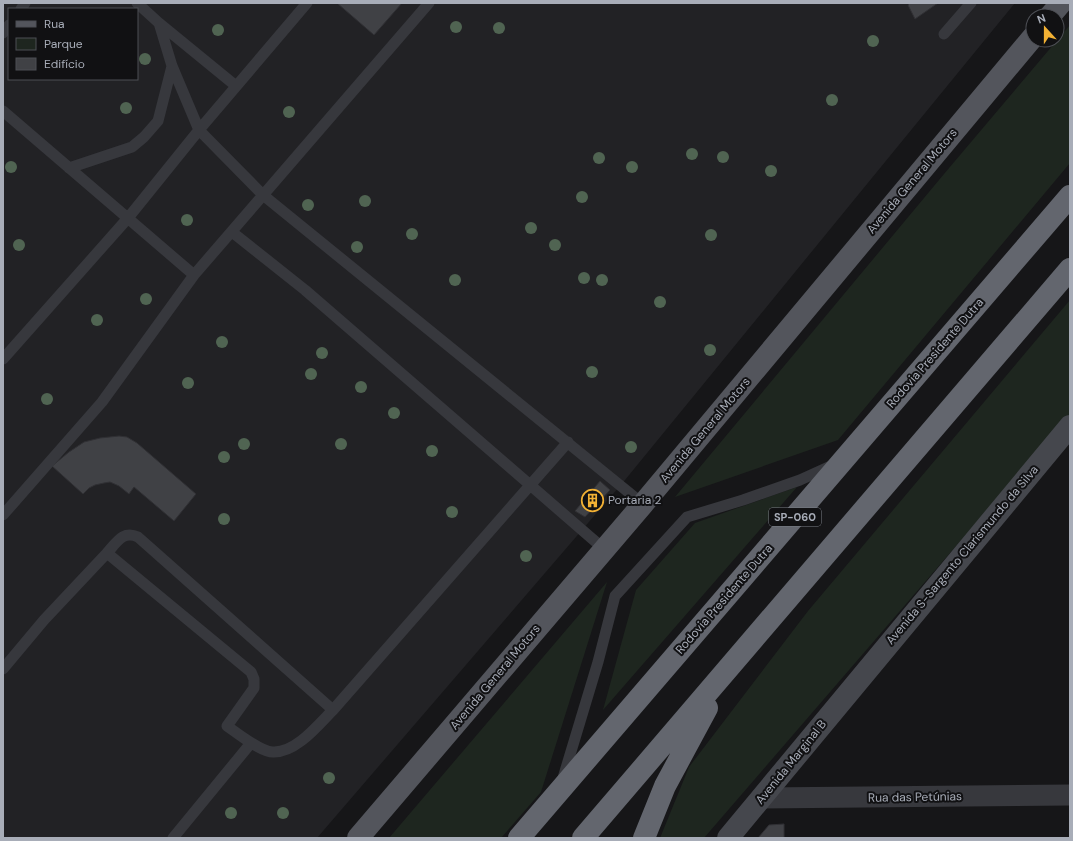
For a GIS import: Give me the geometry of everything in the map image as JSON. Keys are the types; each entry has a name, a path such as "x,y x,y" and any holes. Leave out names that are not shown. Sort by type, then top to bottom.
{"highway":[{"name":"Rodovia Presidente Dutra","path":"519,838 1070,196"},
{"path":"583,838 1070,269"},
{"path":"644,838 665,786 728,670"}],"main road":[{"name":"Avenida General Motors","path":"358,838 643,504 1025,46"}],"street":[{"name":"Avenida S-Sargento Clarismundo da Silva","path":"854,685 1070,426"},
{"name":"Avenida Marginal B","path":"728,838 854,685"},
{"name":"Rua das Petúnias","path":"761,798 1070,795"}],"lane":[{"path":"138,3 159,23 236,86"},
{"path":"3,359 128,218 198,130 307,3"},
{"path":"3,515 102,402 194,275 428,3"},
{"path":"944,34 971,3"},
{"path":"159,23 172,66 198,130 263,195 643,504"},
{"path":"69,168 132,147 144,138 158,121 172,66"},
{"path":"3,111 194,275"},
{"path":"232,232 305,290 604,549"},
{"path":"107,552 251,672 254,679 254,688 227,726 251,743 272,752 295,746 333,710 568,442"},
{"path":"559,792 598,662 615,596 687,517 743,500 800,480 844,459"},
{"path":"3,669 44,620 107,552 125,535 131,534 138,537 333,710"},
{"path":"173,838 251,743"}],"shaded area":[{"path":"3,3 1015,3 625,480 317,838 3,838"}],"green space":[{"path":"1070,25 1070,163 838,440 675,497 1051,48 1065,48 1065,31"},
{"path":"1070,300 1070,414 704,838 660,838 689,767 808,611"},
{"path":"797,487 603,710 636,590 695,523"},
{"path":"607,582 541,792 501,838 389,838"}],"building":[{"path":"337,3 402,3 374,35"},
{"path":"910,3 938,3 915,19 908,5"},
{"path":"119,436 127,437 137,443 196,494 174,521 134,487 129,494 119,486 110,482 95,485 83,494 52,466 84,442 100,438"},
{"name":"Portaria 2","path":"600,481 610,490 585,517 575,511"},
{"path":"784,824 784,838 758,838 769,825"}],"place":[{"name":"Portaria 2","path":"592,500"}]}
